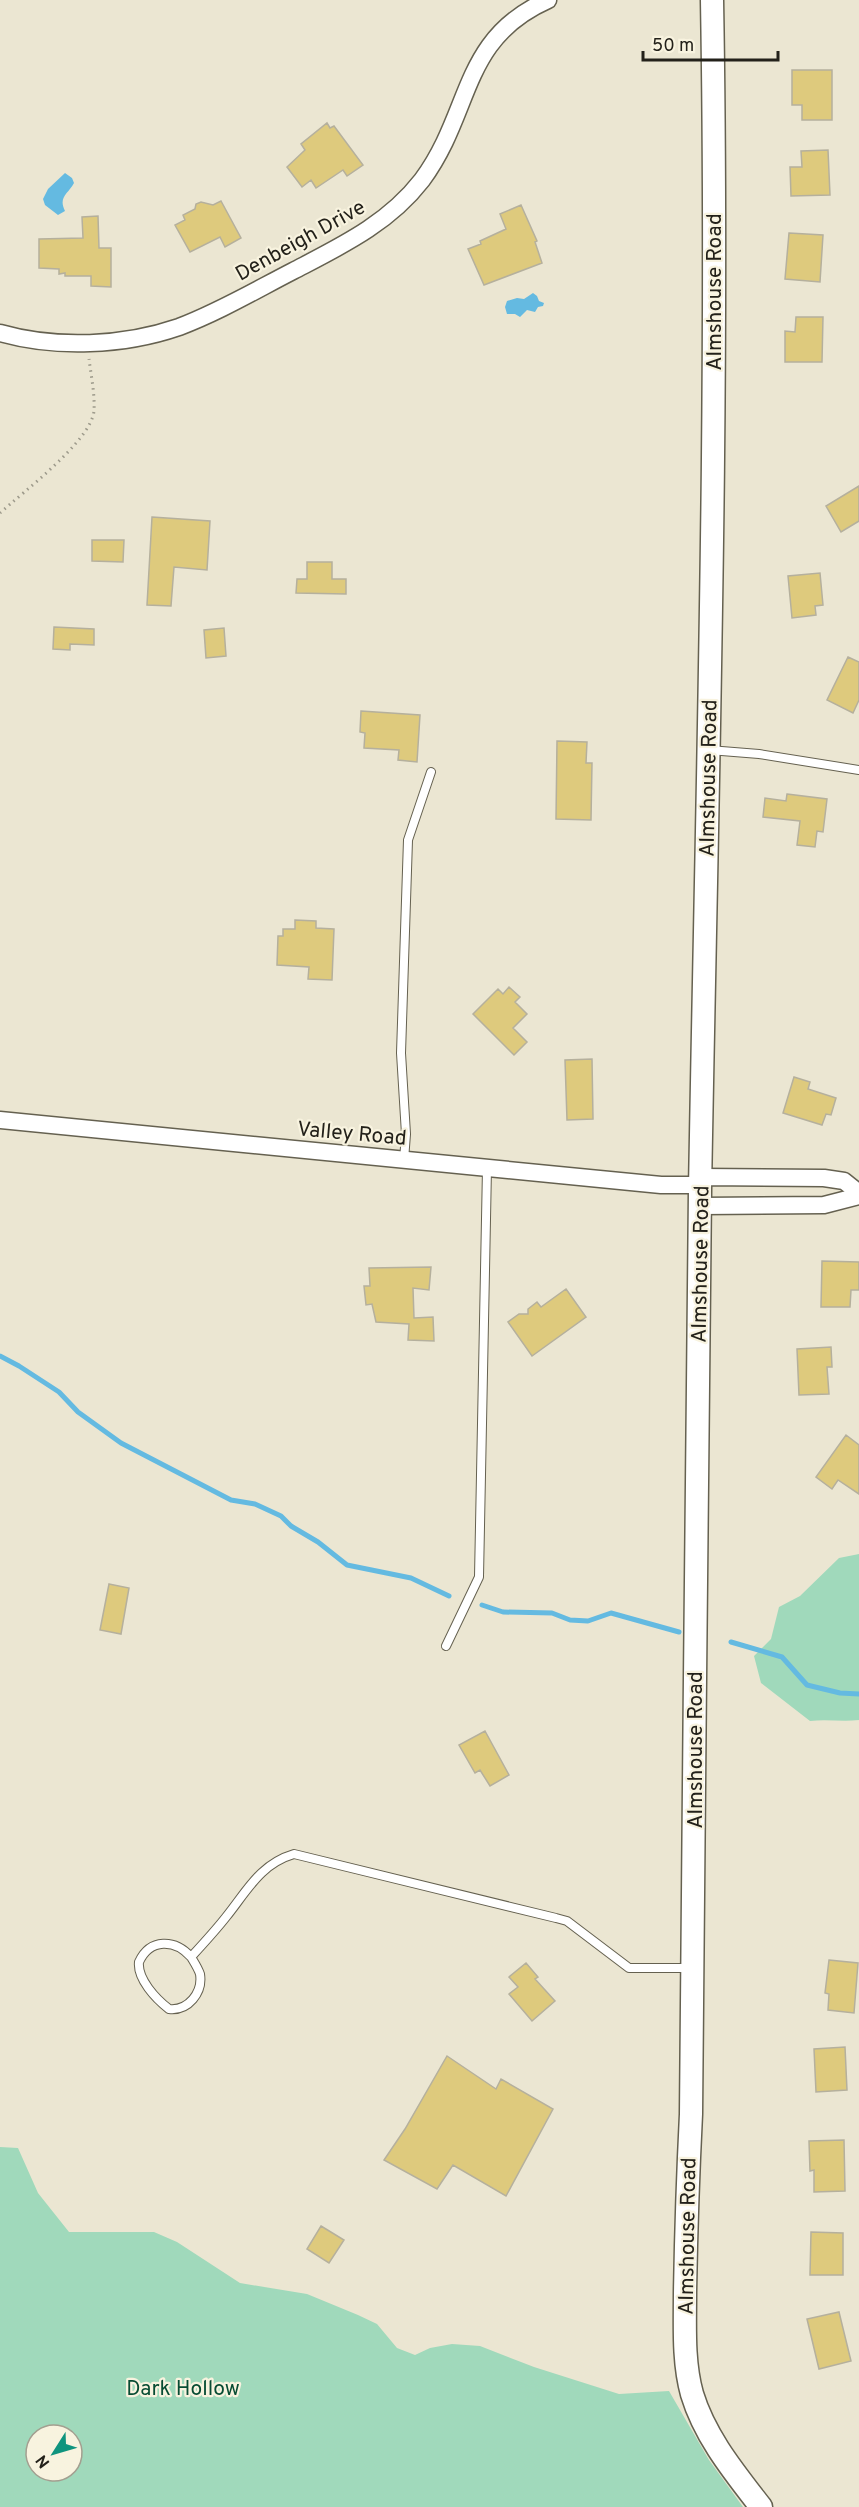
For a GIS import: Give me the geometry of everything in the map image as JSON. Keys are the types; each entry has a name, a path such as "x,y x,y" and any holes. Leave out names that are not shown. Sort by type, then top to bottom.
{"main road":[{"name":"Almshouse Road","path":"712,0 714,163 709,750 700,1190 693,1968 691,2114 686,2226 686,2356 692,2392 707,2430 723,2457 761,2507"}],"street":[{"name":"Denbeigh Drive","path":"0,333 49,341 87,342 147,336 195,320 356,239 374,226 412,191 435,160 452,130 475,67 488,44 514,19 548,0"},
{"name":"Valley Road","path":"0,1120 700,1190"},
{"path":"700,1190 824,1178 844,1181 859,1195"},
{"path":"700,1190 824,1205 859,1195"}],"lane":[{"path":"709,750 759,754 859,770"},
{"path":"404,1160 406,1134 400,1053 408,840 431,772"},
{"path":"446,1646 479,1577 487,1168"},
{"path":"191,1957 264,1868 279,1858 294,1854 567,1921 629,1968 693,1968"},
{"path":"160,1944 178,1945 191,1957 199,1972 199,1988 189,2003 182,2008 169,2009 158,2000 141,1976 139,1962 150,1947 160,1944"}],"path":[{"path":"0,513 78,442 89,427 94,410 87,342"}],"green space":[{"path":"859,1554 859,1720 810,1721 761,1683 754,1656 771,1639 779,1607 800,1596 839,1558"},
{"name":"Dark Hollow","path":"0,2147 18,2148 38,2193 69,2232 154,2232 177,2242 240,2283 307,2294 358,2315 377,2324 397,2348 415,2355 430,2348 452,2344 480,2346 534,2367 619,2394 669,2391 709,2460 743,2507 0,2507"}],"water":[{"path":"65,173 72,178 74,183 63,199 65,211 58,215 45,205 43,199 48,189"},
{"path":"533,293 539,301 544,303 543,306 538,307 535,312 527,310 520,317 507,314 505,307 507,301 517,298 524,299"}],"building":[{"path":"792,70 832,70 832,120 802,120 802,105 792,105"},
{"path":"327,123 330,128 334,126 363,165 347,176 343,170 316,188 311,180 302,187 287,167 305,150 301,144"},
{"path":"828,150 830,195 791,196 790,167 802,167 801,151"},
{"path":"221,201 241,238 225,247 220,237 190,252 175,225 185,220 183,215 195,209 196,204 201,202 213,205"},
{"path":"521,205 537,241 535,242 542,263 484,285 468,249 506,229 500,214"},
{"path":"98,216 99,248 111,248 111,287 91,286 91,276 65,276 65,273 59,274 59,269 39,268 39,239 83,238 82,217"},
{"path":"789,233 823,235 820,282 785,279"},
{"path":"796,317 823,317 822,362 785,362 785,331 795,332"},
{"path":"859,486 859,521 841,532 826,506"},
{"path":"152,517 210,521 207,570 174,567 171,606 147,605"},
{"path":"92,540 124,540 123,562 92,561"},
{"path":"307,562 332,562 332,579 346,579 346,594 296,593 297,579 307,579"},
{"path":"820,573 823,605 815,606 816,615 792,618 788,576"},
{"path":"54,627 94,629 94,645 70,644 70,650 53,649"},
{"path":"224,628 226,656 206,658 204,630"},
{"path":"848,657 859,662 859,700 853,713 827,700"},
{"path":"361,711 420,715 417,762 398,760 399,750 364,748 365,733 360,732"},
{"path":"557,741 587,742 586,763 592,763 591,820 556,819"},
{"path":"787,794 827,799 823,832 817,831 815,847 797,845 800,821 763,817 765,798 786,801"},
{"path":"295,920 316,921 316,928 334,929 332,980 308,979 309,967 277,965 278,936 283,936 283,929 295,929"},
{"path":"509,987 520,997 515,1002 527,1014 513,1028 527,1042 514,1055 473,1014 498,989 503,994"},
{"path":"592,1059 593,1119 567,1120 565,1060"},
{"path":"794,1077 810,1082 808,1089 836,1098 831,1115 826,1114 822,1125 783,1113"},
{"path":"822,1261 859,1262 859,1290 851,1290 850,1307 821,1307"},
{"path":"431,1267 429,1290 413,1288 414,1318 433,1317 434,1341 408,1340 409,1324 376,1322 372,1304 366,1305 364,1286 370,1286 369,1268"},
{"path":"566,1289 586,1317 532,1356 508,1322 519,1314 528,1314 528,1309 537,1302 541,1307"},
{"path":"831,1347 832,1367 827,1367 829,1394 799,1395 797,1349"},
{"path":"846,1435 859,1445 859,1494 838,1480 832,1489 816,1477"},
{"path":"109,1584 129,1588 121,1634 100,1630"},
{"path":"485,1731 509,1775 490,1786 480,1770 475,1773 459,1745"},
{"path":"829,1960 858,1963 854,2013 828,2010 829,1994 825,1993"},
{"path":"526,1963 538,1977 535,1979 555,2001 532,2021 509,1994 518,1987 509,1977"},
{"path":"845,2047 847,2090 816,2092 814,2049"},
{"path":"447,2056 496,2089 501,2079 553,2109 506,2196 453,2165 437,2189 384,2160 405,2129"},
{"path":"844,2140 845,2191 814,2192 814,2170 810,2171 809,2141"},
{"path":"321,2226 344,2240 329,2263 307,2249"},
{"path":"811,2232 843,2233 843,2275 810,2275"},
{"path":"839,2312 851,2361 819,2369 807,2319"}],"waterway":[{"path":"0,1356 59,1392 78,1412 121,1443 231,1500 255,1504 281,1516 291,1526 318,1542 347,1565 411,1578 449,1596"},
{"path":"482,1605 503,1612 552,1613 570,1620 588,1621 611,1613 679,1632"},
{"path":"731,1642 782,1657 807,1685 840,1693 859,1694"}]}
